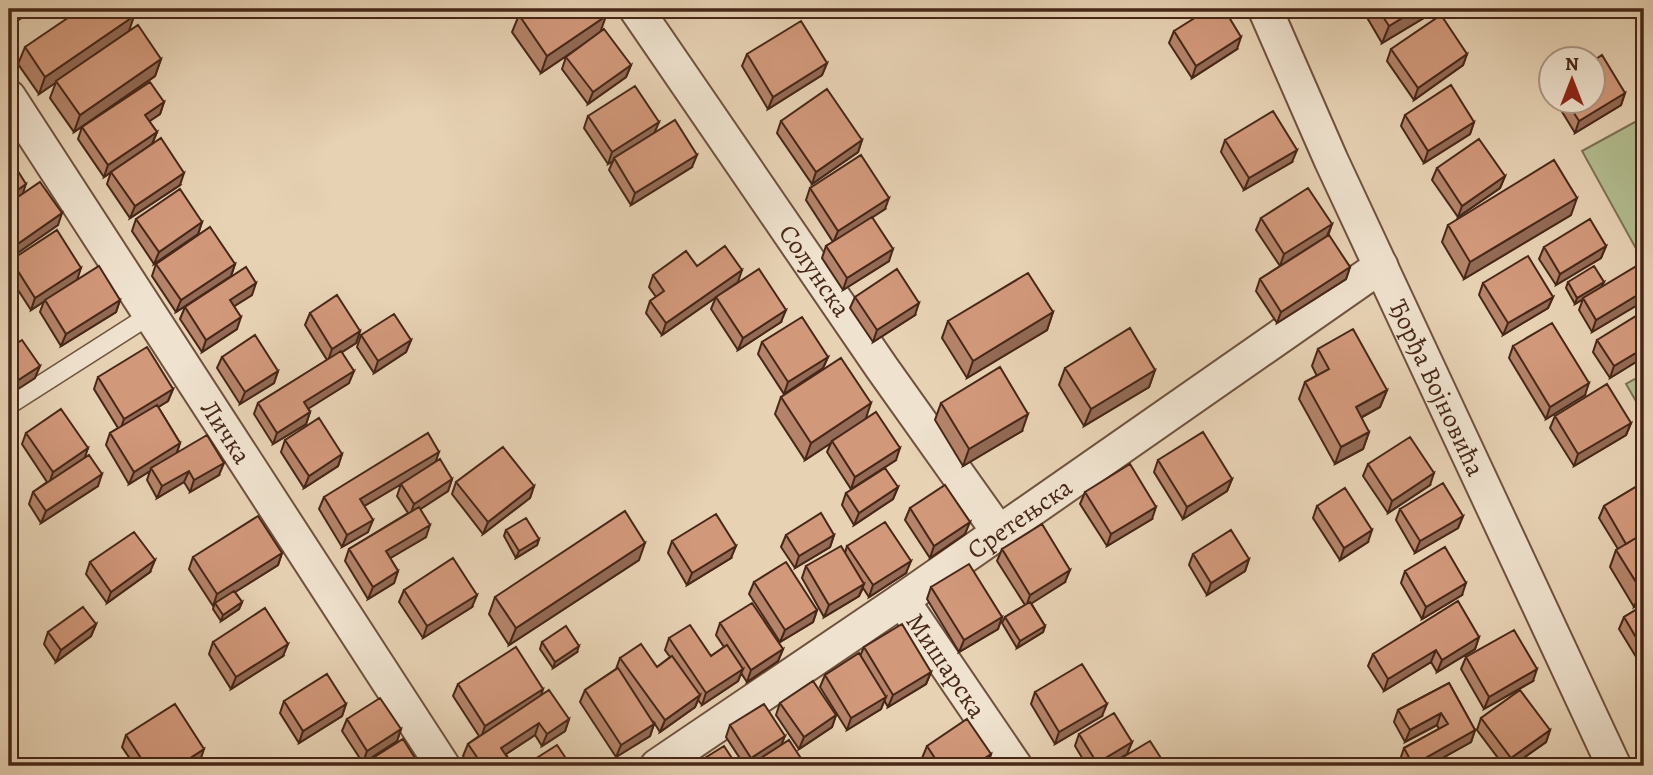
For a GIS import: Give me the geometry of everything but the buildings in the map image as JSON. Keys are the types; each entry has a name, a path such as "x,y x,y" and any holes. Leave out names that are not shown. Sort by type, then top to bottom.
{"street":[{"name":"Солунска","path":"636,9 882,369 998,531"},
{"name":"Ђорђа Војновића","path":"1265,9 1381,266 1614,766"},
{"name":"Личка","path":"9,97 443,766"},
{"name":"Сретењска","path":"657,766 902,600 1381,266"},
{"name":"Мишарска","path":"902,600 1015,766"}],"lane":[{"path":"9,405 150,315"}],"green space":[{"path":"1644,117 1644,263 1582,151"},
{"path":"1644,374 1644,415 1626,384"}]}
